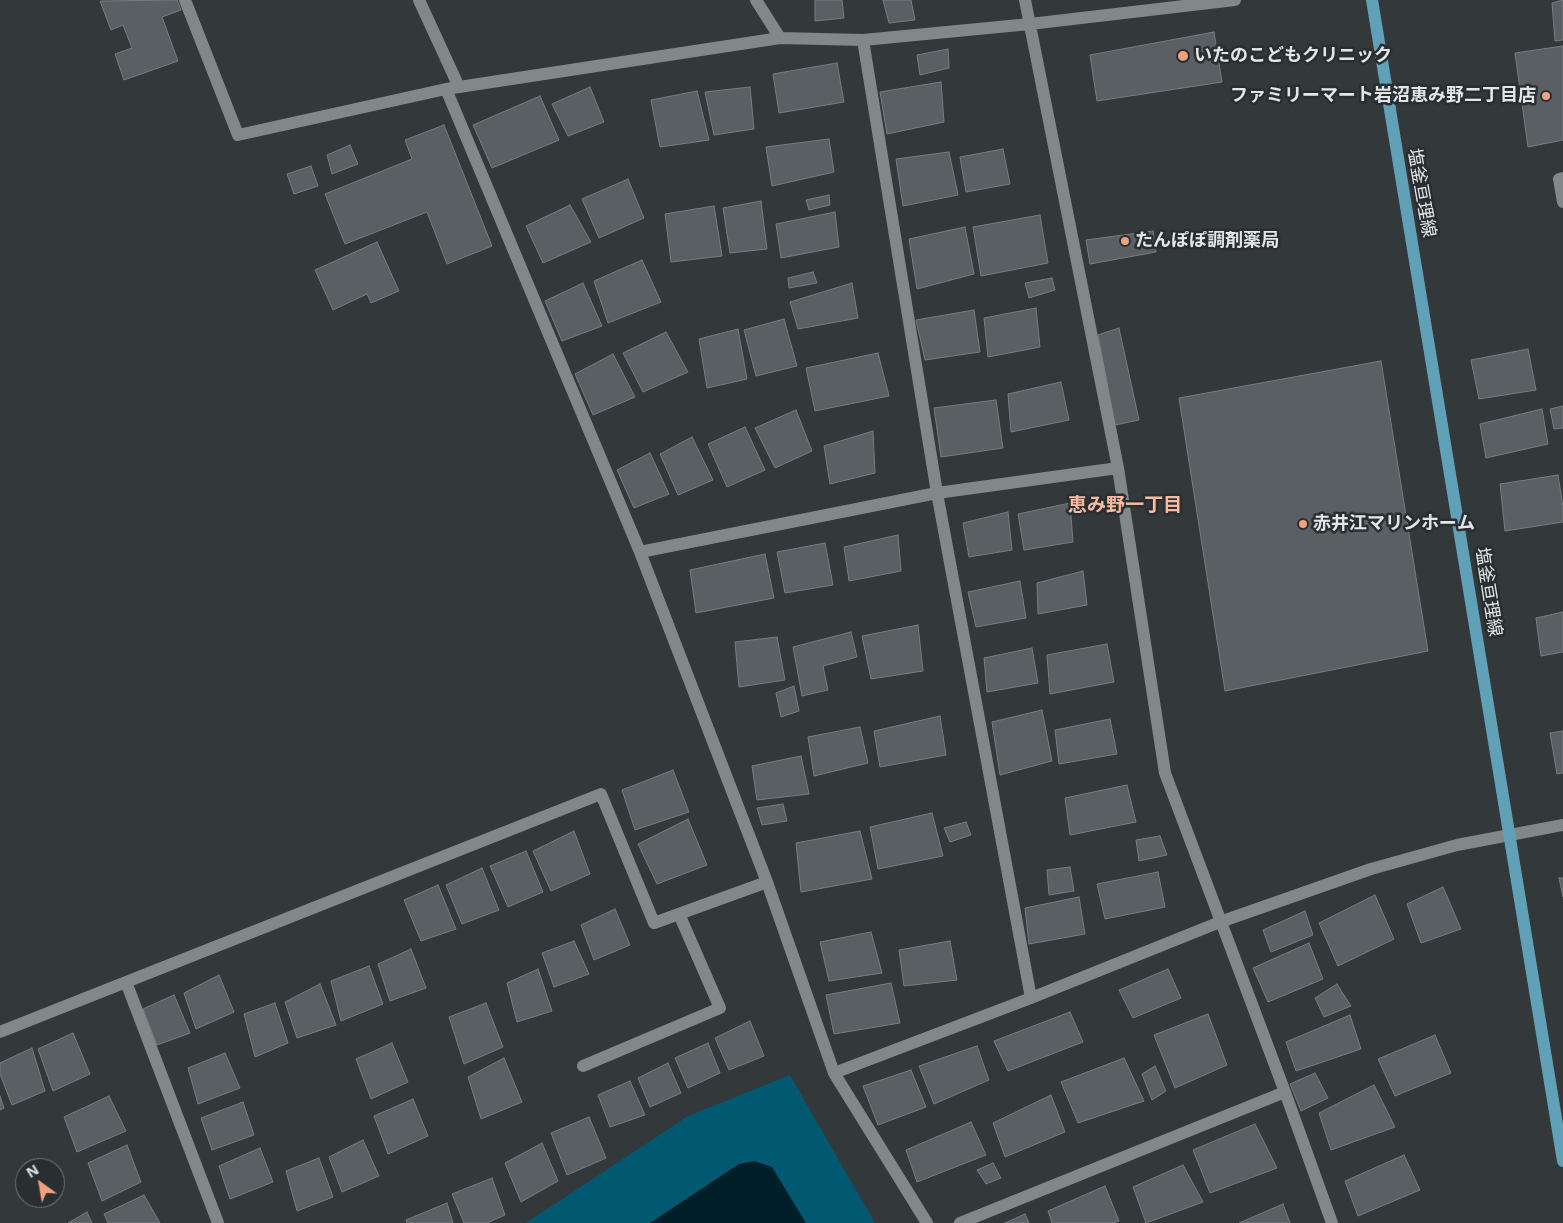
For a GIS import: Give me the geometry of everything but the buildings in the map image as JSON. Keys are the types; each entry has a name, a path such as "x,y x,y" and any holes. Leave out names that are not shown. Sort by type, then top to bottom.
{"main road":[{"name":"塩釜亘理線","path":"1372,0 1563,1161"}],"street":[{"path":"185,0 238,135 446,89 780,38 863,40 1030,24 1235,0"},
{"path":"419,0 459,87"},
{"path":"756,0 780,38"},
{"path":"1025,0 1118,468 1165,773 1285,1092 1332,1223"},
{"path":"863,40 937,492 1031,998"},
{"path":"446,89 640,552 767,882 834,1073 928,1223"},
{"path":"1563,178 1559,179 1563,202"},
{"path":"640,552 937,492 1118,468"},
{"path":"0,1032 601,794 654,923 767,882"},
{"path":"834,1073 1031,998 1220,922 1371,869 1457,845 1563,825"},
{"path":"583,1066 720,1008 679,914"},
{"path":"126,982 218,1223"},
{"path":"960,1223 1285,1092"}],"shaded area":[{"path":"790,1075 875,1223 526,1223 688,1116"},
{"path":"754,1161 772,1167 806,1223 650,1223 739,1164"}],"place":[{"name":"いたのこどもクリニック","path":"1183,56"},
{"name":"ファミリーマート岩沼恵み野二丁目店","path":"1546,96"},
{"name":"たんぽぽ調剤薬局","path":"1125,241"},
{"name":"赤井江マリンホーム","path":"1303,524"}],"district":[{"name":"恵み野一丁目","path":"1125,506"}]}
